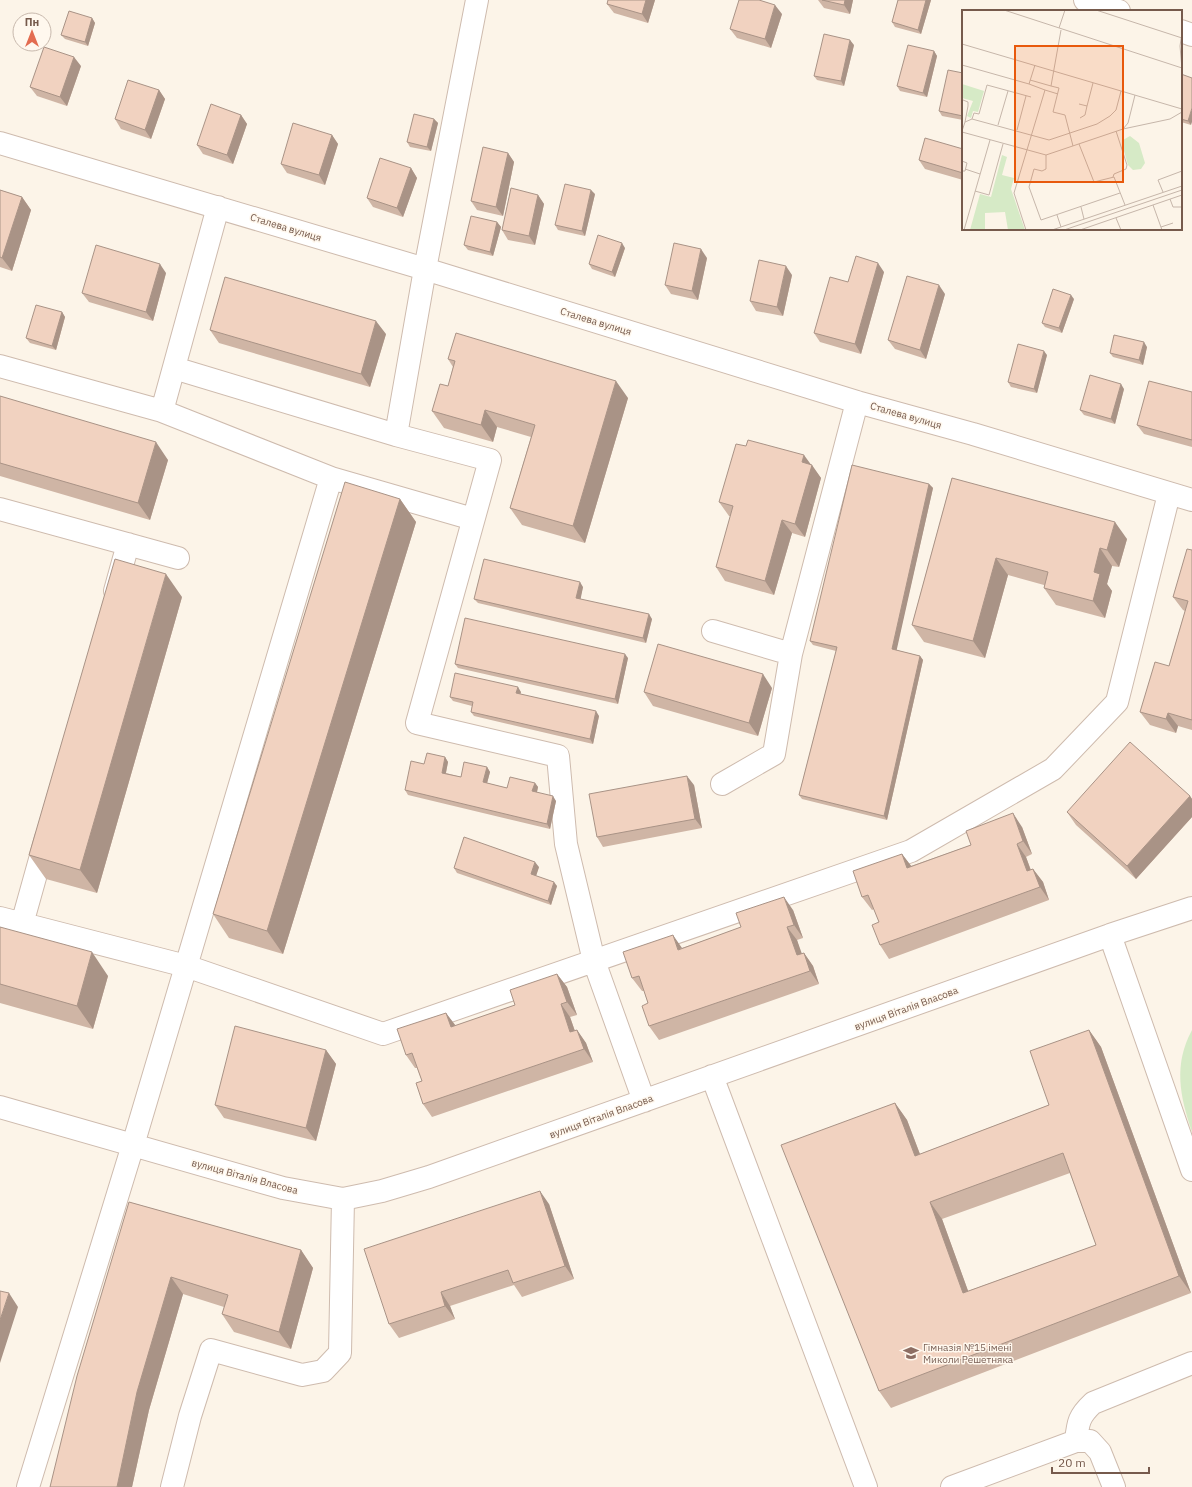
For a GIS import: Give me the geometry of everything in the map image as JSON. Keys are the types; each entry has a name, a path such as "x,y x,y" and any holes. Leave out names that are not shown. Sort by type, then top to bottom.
{"street":[{"path":"396,435 425,269 477,0"},
{"path":"1086,0 1116,10"},
{"path":"1182,31 1192,34"},
{"name":"Сталева вулиця","path":"0,143 425,269 857,402 973,434 1192,500"},
{"path":"162,411 218,207"},
{"path":"0,366 162,411 331,478 473,519"},
{"path":"174,368 396,435 490,460 417,723 558,756 566,844 594,961 644,1101"},
{"path":"722,784 774,754 791,654 857,402"},
{"path":"28,1487 133,1145 331,478"},
{"path":"0,918 186,966 383,1034 911,851 1053,769 1117,702 1169,494"},
{"path":"0,509 178,558"},
{"path":"109,612 128,544"},
{"path":"713,631 791,654"},
{"path":"22,924 52,817"},
{"name":"вулиця Віталія Власова","path":"0,1107 283,1188 343,1199 382,1191 428,1177 1192,908"},
{"path":"1110,936 1192,1170"},
{"path":"712,1076 866,1487"},
{"path":"172,1487 190,1416 211,1350 302,1375 323,1371 340,1353 343,1199"},
{"path":"1076,1441 1078,1426 1083,1413 1093,1403 1192,1363"},
{"path":"952,1487 1076,1441 1090,1441 1100,1452 1114,1487"}],"green space":[{"path":"1192,1030 1192,1132 1184,1106 1180,1081 1180,1068 1186,1043"}],"building":[{"path":"608,0 646,0 642,14 607,4"},
{"path":"739,0 759,0 775,5 765,39 730,29"},
{"path":"822,0 845,0 844,5"},
{"path":"898,0 926,0 918,30 892,22"},
{"path":"69,11 92,18 85,42 61,35"},
{"path":"824,34 850,40 841,81 814,76"},
{"path":"908,45 934,51 923,93 897,86"},
{"path":"52,50 74,57 60,97 30,87 42,52 52,52"},
{"path":"948,70 962,73 962,116 939,111"},
{"path":"1182,74 1192,78 1192,108 1188,121 1182,119"},
{"path":"128,80 159,90 145,130 115,119"},
{"path":"211,104 241,115 227,155 197,145"},
{"path":"414,114 434,119 427,147 407,142"},
{"path":"293,123 332,135 319,175 281,164"},
{"path":"925,138 962,149 962,173 919,160"},
{"path":"483,147 508,153 496,207 471,201"},
{"path":"380,158 411,168 397,208 367,198"},
{"path":"565,184 591,190 582,231 555,225"},
{"path":"511,188 538,195 529,236 502,230"},
{"path":"0,190 22,197 2,258 0,257"},
{"path":"471,216 497,222 490,252 464,245"},
{"path":"598,235 622,243 612,272 589,264"},
{"path":"674,243 701,249 692,291 665,285"},
{"path":"96,245 160,264 146,312 82,293"},
{"path":"856,256 878,263 855,344 814,333 830,277 848,282"},
{"path":"759,260 786,266 777,307 750,301"},
{"path":"907,276 939,285 920,350 888,340"},
{"path":"225,277 376,321 361,374 210,330"},
{"path":"1053,289 1071,295 1059,328 1042,323"},
{"path":"36,305 62,312 52,346 26,338"},
{"path":"456,333 616,381 573,526 510,508 535,425 485,410 481,425 432,411 440,384 448,386 455,361 448,359"},
{"path":"1114,335 1144,342 1139,360 1110,353"},
{"path":"1018,344 1044,351 1034,389 1008,382"},
{"path":"1090,375 1121,384 1111,419 1080,410"},
{"path":"1149,381 1192,392 1192,440 1137,425"},
{"path":"0,396 156,442 138,503 0,463"},
{"path":"748,440 804,455 802,462 812,465 795,524 782,520 765,581 716,567 733,506 719,502 736,444 746,446"},
{"path":"852,465 929,484 892,649 920,656 884,816 799,795 837,647 810,641"},
{"path":"952,478 1115,522 1107,550 1100,548 1094,572 1100,574 1093,601 1044,588 1048,572 996,558 973,641 912,625"},
{"path":"345,482 400,499 267,931 213,914"},
{"path":"1187,549 1192,550 1192,720 1168,713 1166,719 1140,712 1155,662 1169,666 1188,601 1173,597"},
{"path":"115,559 166,574 80,870 29,855"},
{"path":"484,559 580,582 576,598 649,614 643,638 474,599"},
{"path":"465,618 625,654 615,699 455,664"},
{"path":"658,644 763,674 749,723 644,692"},
{"path":"455,673 518,687 516,693 596,711 590,739 471,712 473,702 450,697"},
{"path":"1130,742 1190,796 1127,866 1067,812"},
{"path":"427,753 445,757 442,773 461,777 464,762 487,767 483,782 507,788 510,777 535,783 532,791 553,796 547,824 405,790 411,761 424,764"},
{"path":"687,776 695,819 597,837 589,794"},
{"path":"1013,813 1023,841 1017,844 1027,871 1033,869 1040,887 880,945 872,925 879,922 868,895 862,897 853,871 902,854 907,868 971,845 966,831"},
{"path":"464,837 535,862 531,874 554,882 548,901 454,868"},
{"path":"784,897 794,925 787,927 797,955 804,953 810,971 649,1026 642,1006 648,1003 639,976 632,978 623,952 673,935 678,950 741,927 736,913"},
{"path":"0,927 92,952 77,1006 0,984"},
{"path":"557,974 567,1002 561,1004 570,1032 577,1030 584,1049 423,1104 416,1083 422,1081 412,1053 406,1055 397,1029 446,1013 451,1027 515,1005 510,990"},
{"path":"235,1026 326,1050 306,1128 215,1105"},
{"path":"1089,1030 1179,1276 879,1391 781,1145 895,1103 915,1156 1049,1105 1030,1051","holes":["1063,1153 1096,1245 963,1293 930,1202"]},
{"path":"540,1191 565,1266 513,1283 508,1270 441,1292 445,1306 389,1324 364,1249"},
{"path":"129,1202 301,1250 279,1332 222,1314 228,1295 171,1277 137,1392 117,1487 50,1487 77,1376"},
{"path":"0,1291 9,1293 0,1320"}],"place":[{"name":"Гімназія №15 імені Миколи Решетняка","path":"911,1353"}]}
